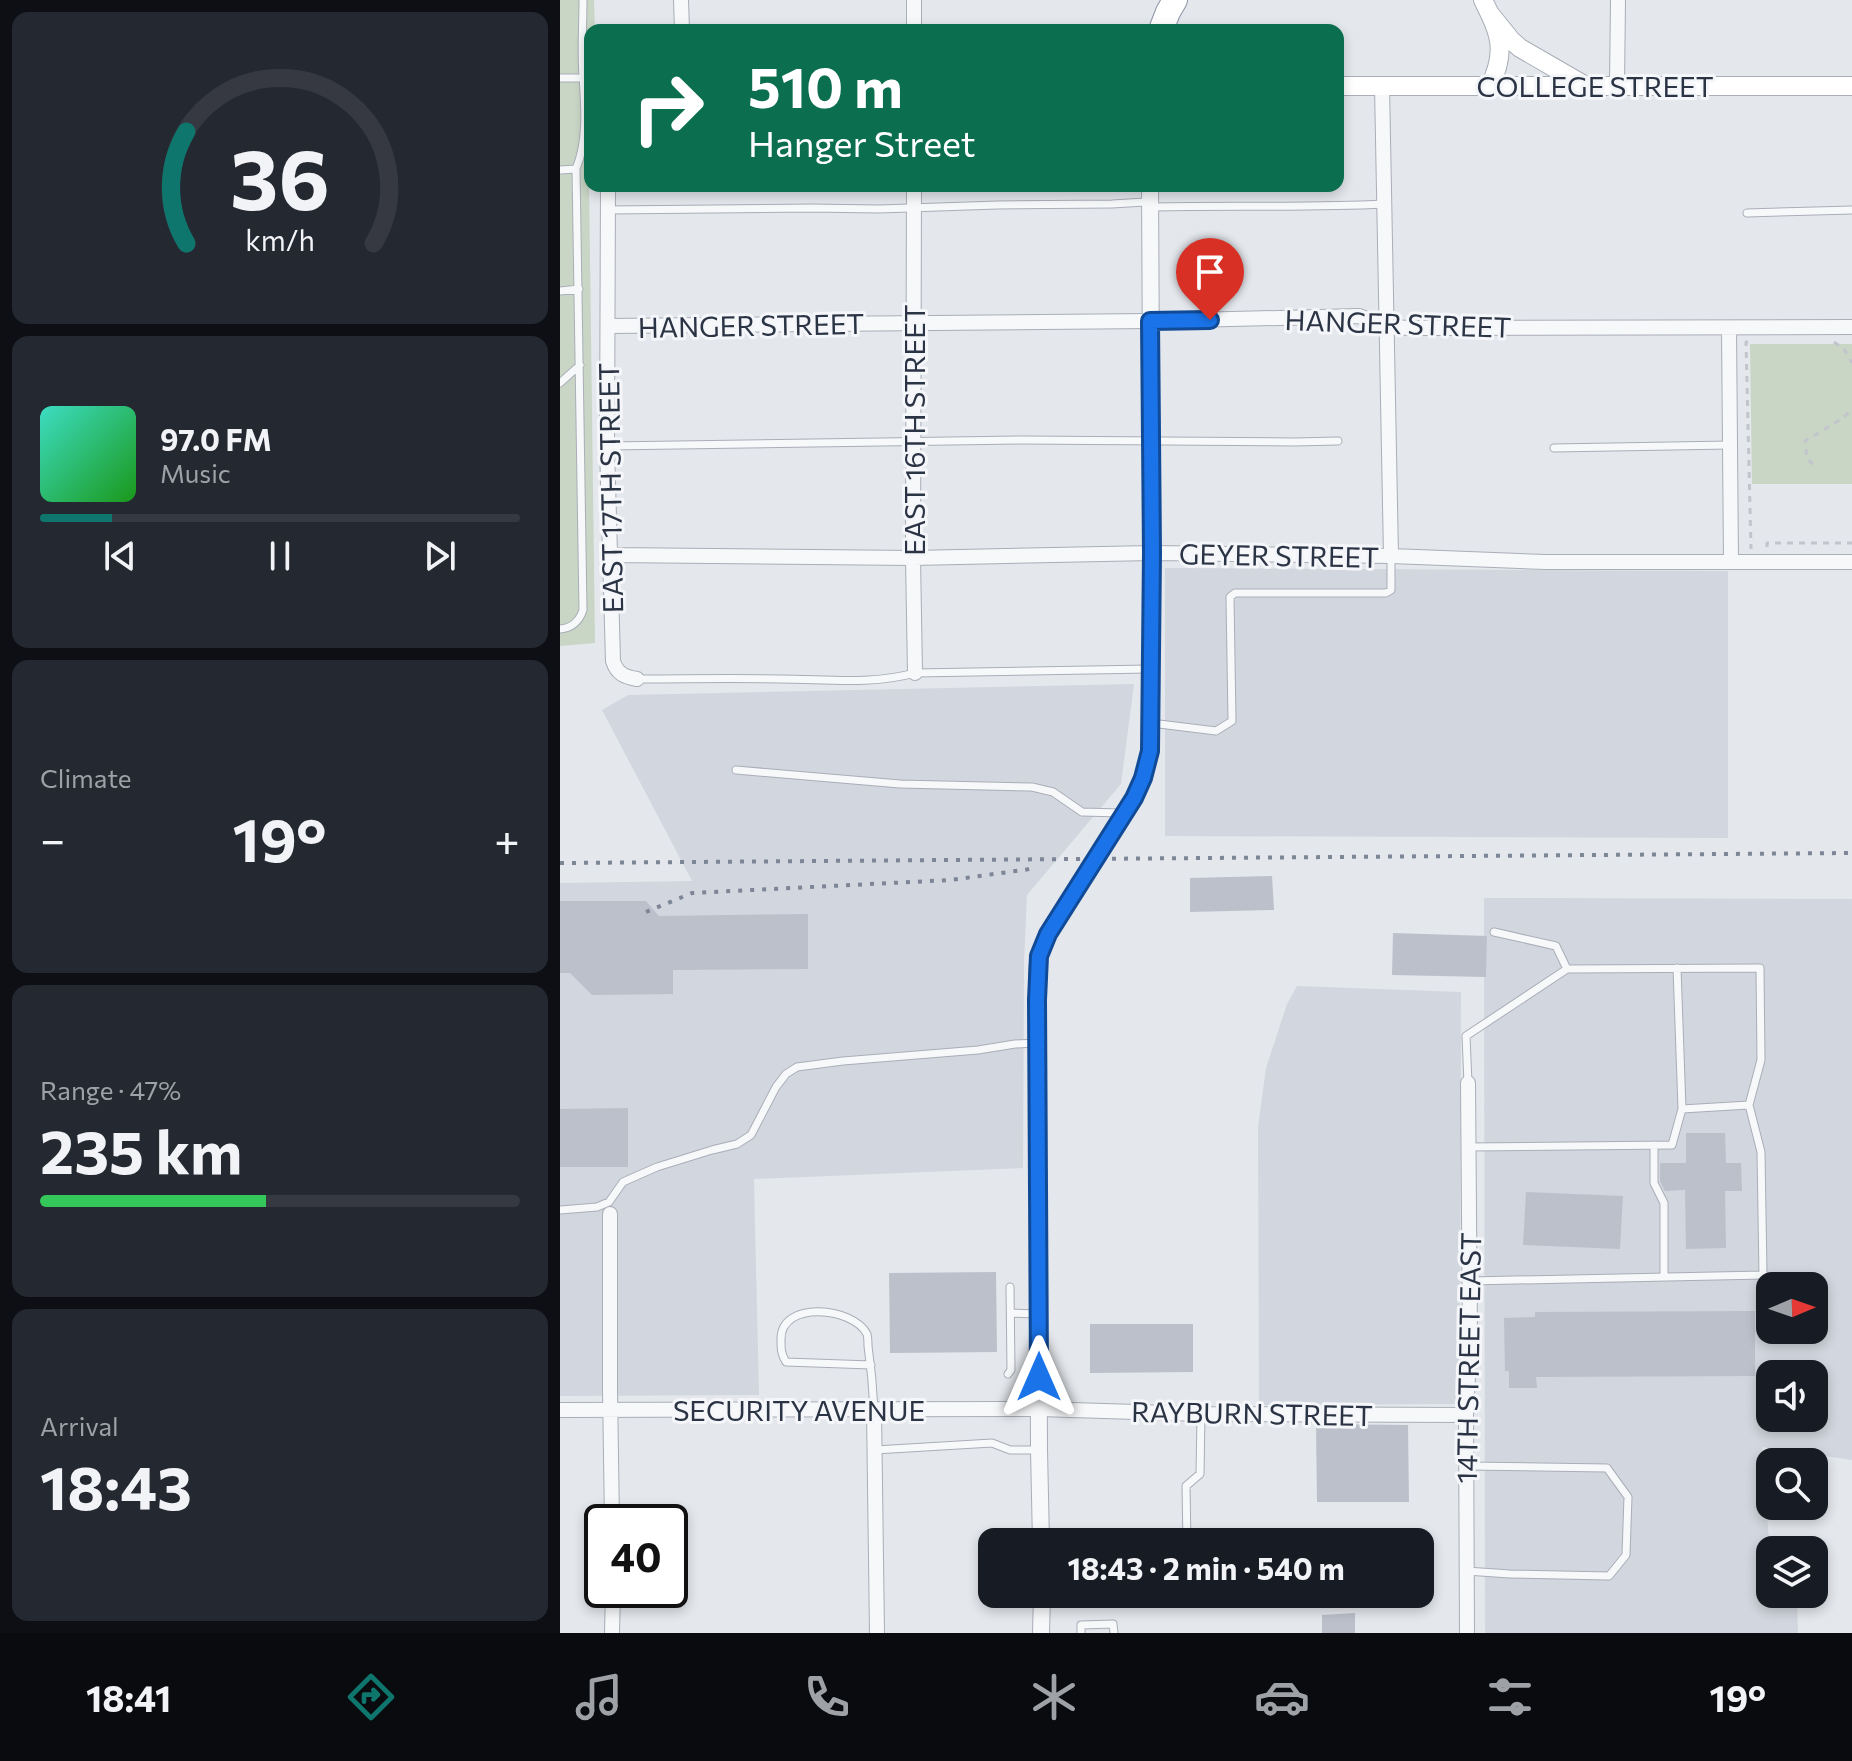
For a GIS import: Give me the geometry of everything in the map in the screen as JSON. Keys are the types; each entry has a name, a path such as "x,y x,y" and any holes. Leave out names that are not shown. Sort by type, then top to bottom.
{"highway":[{"path":"1164,24 1175,0"}],"main road":[{"path":"1486,7 1520,48 1584,85"},
{"path":"1486,7 1500,42 1501,53 1490,86"},
{"path":"1518,86 1520,48"},
{"name":"COLLEGE STREET","path":"1344,86 1852,86"}],"street":[{"path":"681,0 682,24"},
{"path":"914,0 914,24"},
{"path":"1617,85 1618,0"},
{"path":"1382,86 1391,556"},
{"name":"EAST 17TH STREET","path":"608,192 607,446 613,661 620,674 637,679"},
{"name":"EAST 16TH STREET","path":"914,192 915,673"},
{"path":"1041,1528 1039,956 1056,920 1134,798 1147,765 1152,669 1150,192"},
{"name":"HANGER STREET","path":"609,326 1359,316 1386,327 1852,327"},
{"path":"1729,328 1731,561"},
{"name":"GEYER STREET","path":"610,555 913,558 1152,553 1391,556 1545,562 1852,562"},
{"name":"14TH STREET EAST","path":"1467,1633 1466,1415 1470,1339 1468,1083"},
{"path":"610,1208 612,1504"},
{"name":"SECURITY AVENUE","path":"560,1410 1039,1409"},
{"name":"RAYBURN STREET","path":"1039,1409 1201,1414 1466,1415"},
{"path":"874,1410 877,1633"},
{"path":"612,1633 613,1608"},
{"path":"1041,1633 1042,1608"}],"lane":[{"path":"583,0 584,81"},
{"path":"560,78 583,78"},
{"path":"560,629 575,624 583,610 576,169 584,135"},
{"path":"560,170 576,169"},
{"path":"608,210 914,208 1145,202 1154,207 1384,204"},
{"path":"1747,213 1852,210"},
{"path":"560,291 579,289"},
{"path":"560,383 580,365"},
{"path":"607,446 1022,440 1338,441"},
{"path":"1554,448 1730,445"},
{"path":"1151,723 1216,731 1232,721 1230,597 1235,593 1386,593 1391,590 1391,556"},
{"path":"637,679 859,681 893,679 915,673 1152,669"},
{"path":"736,770 900,784 1032,787 1053,792 1082,812 1124,814"},
{"path":"1494,932 1556,946 1567,969"},
{"path":"1469,1147 1672,1145 1682,1109 1677,968"},
{"path":"1468,1083 1466,1036 1567,969 1760,968 1761,1060 1749,1105 1761,1152 1763,1275 1470,1281"},
{"path":"560,1210 610,1208 623,1182 657,1167 737,1144 751,1135 776,1087 786,1074 797,1067 1038,1043"},
{"path":"1682,1109 1749,1105"},
{"path":"1654,1145 1654,1183 1664,1203 1664,1277"},
{"path":"1008,1374 1011,1370 1010,1287"},
{"path":"871,1365 786,1362 781,1355 781,1329 798,1315 816,1311 837,1314 854,1322 867,1334 871,1365 874,1410"},
{"path":"1011,1313 1039,1314"},
{"path":"1187,1528 1186,1486 1200,1474 1201,1414"},
{"path":"875,1450 992,1443 1010,1450 1039,1450"},
{"path":"1466,1466 1607,1468 1628,1497 1626,1555 1609,1576 1466,1571"},
{"path":"1081,1633 1081,1625 1113,1624 1114,1633"}],"path":[{"path":"1828,338 1844,349 1852,363"},
{"path":"1754,342 1746,342 1751,549 1767,550 1767,543 1852,543"},
{"path":"1813,464 1807,459 1805,441 1852,409"}],"shaded area":[{"path":"1165,568 1728,571 1728,838 1165,836"},
{"path":"1134,684 1121,784 1027,895 1023,1168 754,1179 759,1395 560,1396 560,883 692,881 602,710 628,695"},
{"path":"1484,898 1852,899 1852,1460 1828,1457 1828,1448 1756,1448 1756,1520 1767,1520 1769,1536 1756,1536 1756,1608 1797,1608 1798,1633 1485,1633"},
{"path":"1297,986 1461,992 1460,1404 1259,1405 1258,1127 1266,1068 1287,1004"}],"green space":[{"path":"560,0 594,0 595,24 584,24 584,192 589,192 595,643 560,646"},
{"path":"1750,344 1852,344 1852,484 1752,484"}],"building":[{"path":"1272,876 1274,910 1190,912 1190,878"},
{"path":"560,901 646,901 659,916 808,914 808,969 673,970 673,994 592,995 570,973 560,973"},
{"path":"1393,933 1487,936 1486,977 1392,975"},
{"path":"628,1108 628,1167 560,1167 560,1109"},
{"path":"1686,1133 1725,1133 1726,1163 1741,1163 1742,1191 1725,1191 1726,1248 1686,1249 1685,1190 1665,1191 1660,1181 1660,1163 1686,1163"},
{"path":"1526,1192 1623,1196 1620,1249 1523,1245"},
{"path":"996,1272 997,1352 890,1353 889,1273"},
{"path":"1755,1311 1755,1376 1536,1377 1537,1388 1509,1388 1509,1371 1505,1371 1504,1318 1535,1317 1535,1312"},
{"path":"1090,1324 1193,1324 1193,1372 1090,1373"},
{"path":"1316,1424 1408,1425 1409,1502 1317,1502"},
{"path":"1355,1613 1355,1633 1322,1633 1322,1615"}],"railway":[{"path":"560,863 1852,853"},
{"path":"646,912 692,893 951,880 1030,869"}],"route":[{"path":"1039,1377 1039,956 1056,920 1134,798 1150,751 1150,321 1210,320"}]}
